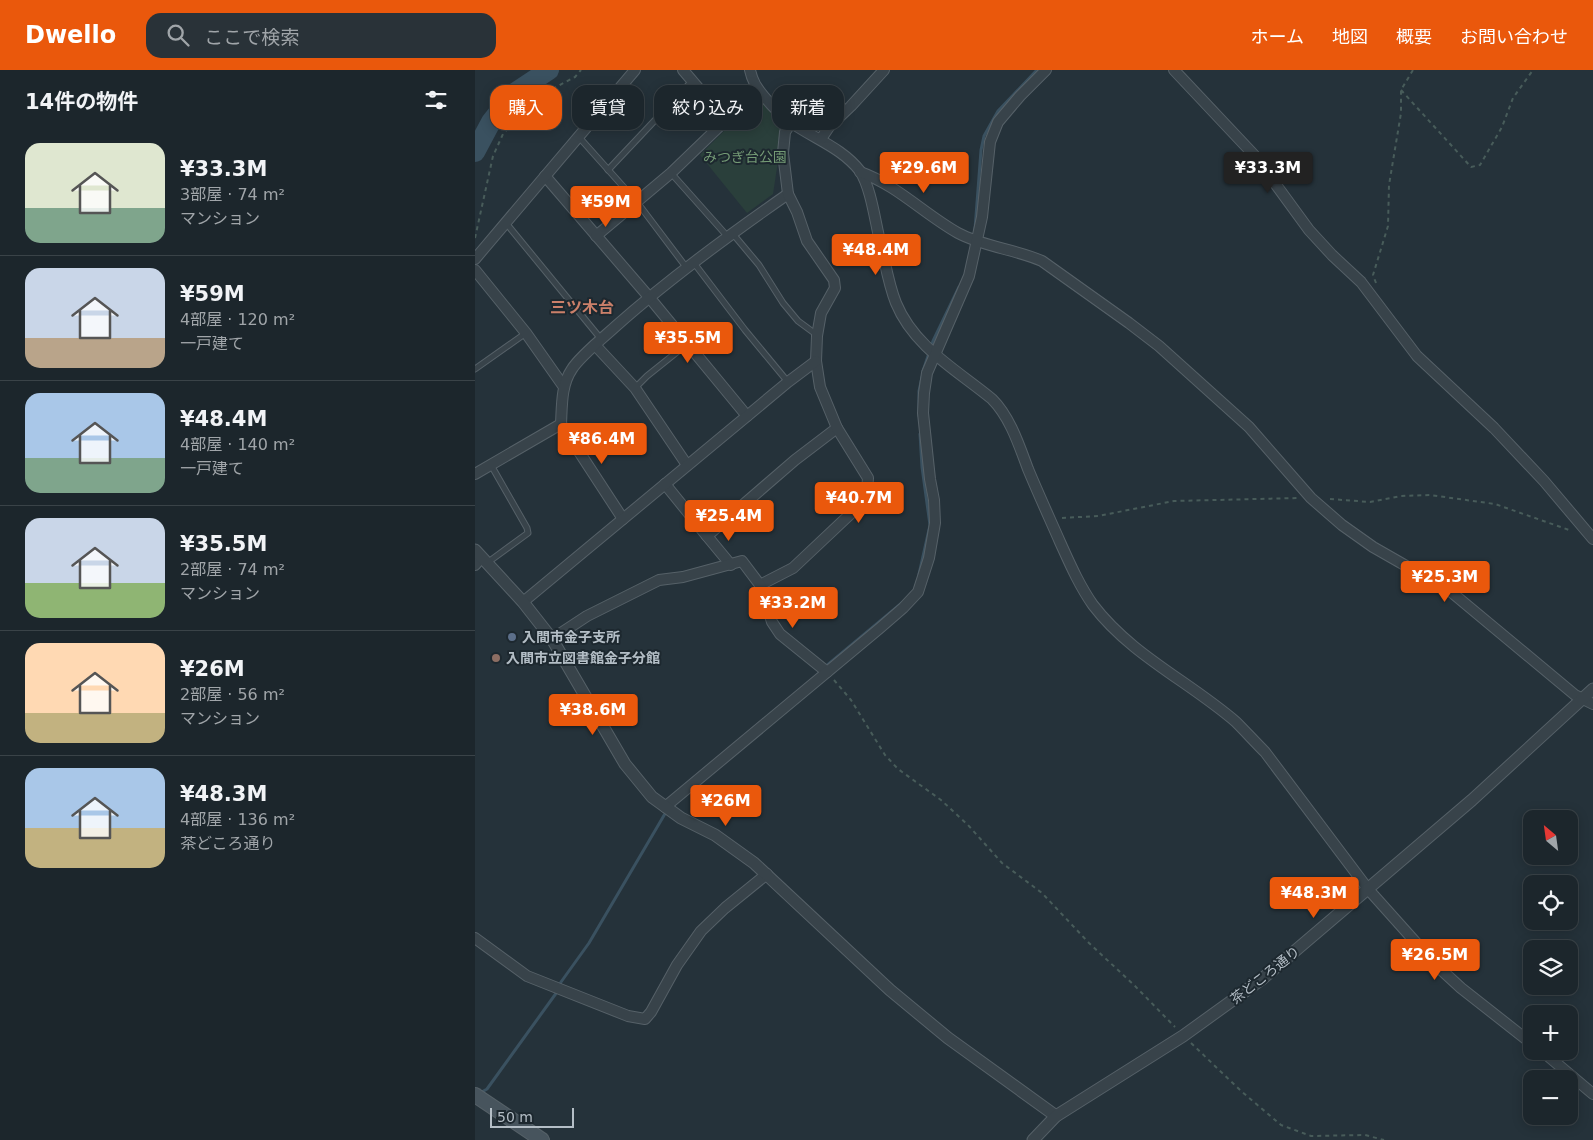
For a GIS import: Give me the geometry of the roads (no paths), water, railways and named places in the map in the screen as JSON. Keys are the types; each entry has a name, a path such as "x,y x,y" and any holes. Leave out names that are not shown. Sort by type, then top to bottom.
{"main road":[{"path":"475,1095 542,1140"}],"street":[{"path":"475,259 635,70"},
{"path":"596,236 671,173 724,122 723,117 683,70"},
{"path":"750,70 754,83 772,104"},
{"path":"821,139 829,127 884,70"},
{"path":"665,807 903,608 918,592 925,575 935,523 934,500 923,413 927,373 969,276 982,217 990,142 998,122 1046,70"},
{"path":"1174,70 1255,156 1309,230 1361,282 1417,356 1494,428 1544,481 1593,538"},
{"path":"760,585 793,568 861,504 867,491 868,478 837,428 820,387 816,362 817,336 821,313 835,288 835,280 807,241 797,212 788,194 783,153 786,130"},
{"path":"805,130 843,154 860,172 871,198 896,303 909,329 935,355 974,384 999,406 1018,444 1073,571 1084,592 1095,607 1127,641 1211,703 1251,737 1265,752 1368,889 1436,965 1461,988 1523,1037"},
{"path":"860,172 876,178 959,233 978,241 1027,254 1042,261 1129,323 1159,346 1249,427 1311,498 1357,537 1450,591 1557,681 1575,695 1588,701"},
{"path":"545,176 649,297 747,416"},
{"path":"623,519 561,424 564,387 572,368 649,297 788,194"},
{"path":"475,270 527,333 564,387"},
{"path":"598,342 635,388 687,466"},
{"path":"523,602 788,382 816,362"},
{"path":"477,470 491,465 561,424"},
{"path":"707,536 795,460 837,428"},
{"path":"665,484 731,565"},
{"path":"479,559 523,602 552,639 625,764 647,791 665,807 722,840 767,874 891,990 948,1038 1056,1116"},
{"path":"552,639 587,616 659,580 683,577 742,561 760,585 772,622 780,634 827,672"},
{"name":"茶どころ通り","path":"1033,1140 1056,1116 1183,1036 1262,979 1588,701 1593,688"},
{"path":"475,938 527,976 628,1016 645,1019 651,1012 677,965 701,931 725,908 767,874"},
{"path":"1553,1060 1593,1094"}],"lane":[{"path":"608,170 693,81"},
{"path":"578,136 637,202 788,382"},
{"path":"671,173 759,265 783,303 798,321 817,336"},
{"path":"507,223 598,342"},
{"path":"475,369 527,333"},
{"path":"635,388 687,344"},
{"path":"479,559 527,533 527,528 491,465"}],"waterway":[{"path":"475,152 491,122 513,94 549,70"},
{"path":"975,229 981,150 984,136 998,111 1037,70"},
{"path":"923,371 933,341 959,287"},
{"path":"919,416 919,391 922,377"},
{"path":"919,574 930,525 922,467 920,434"},
{"path":"825,667 903,602"},
{"path":"480,1093 487,1089 557,992 561,982 589,943 666,812"}],"place":[{"name":"入間市金子支所","path":"512,637"},
{"name":"入間市立図書館金子分館","path":"496,658"}],"district":[{"name":"三ツ木台","path":"582,307"}],"park label":[{"name":"みつぎ台公園","path":"745,157"}]}
